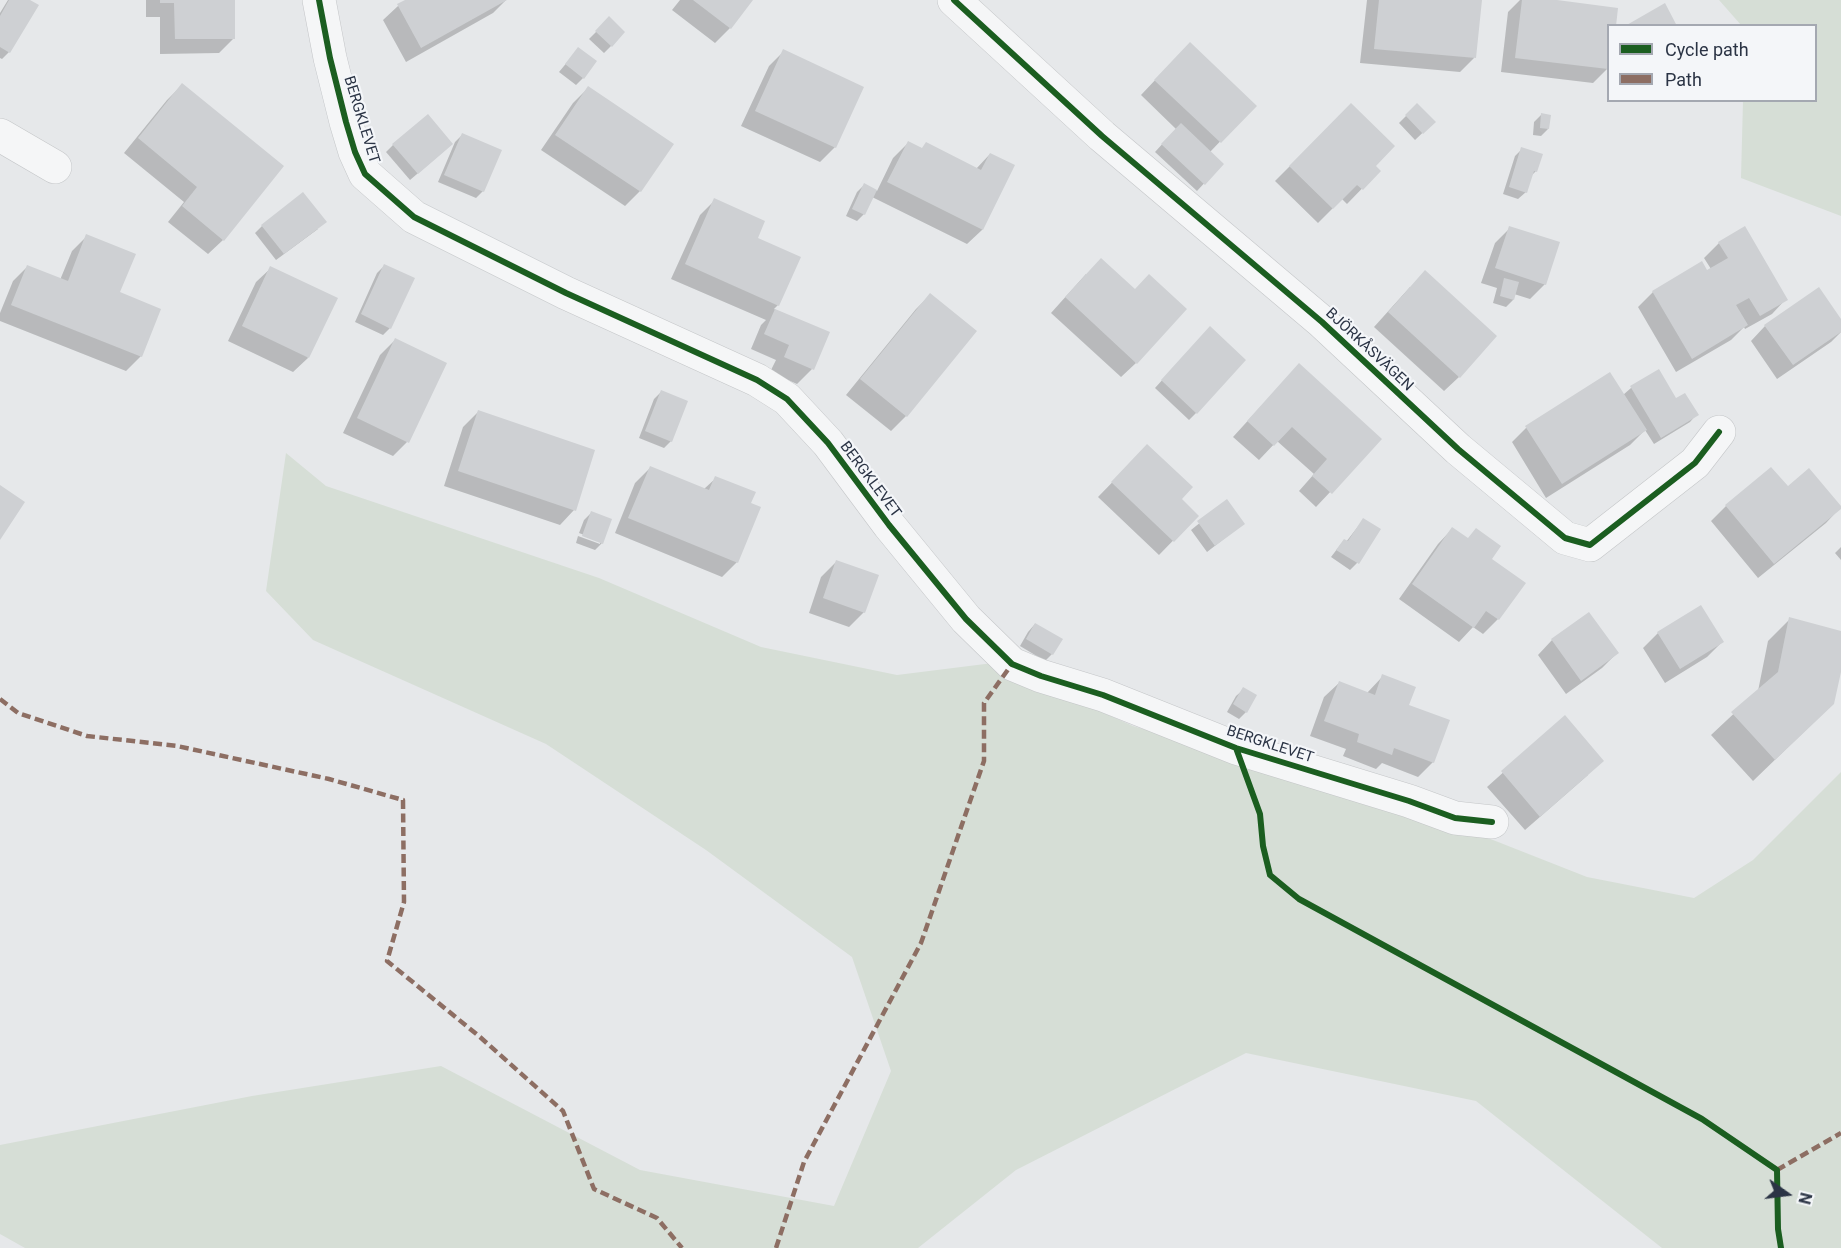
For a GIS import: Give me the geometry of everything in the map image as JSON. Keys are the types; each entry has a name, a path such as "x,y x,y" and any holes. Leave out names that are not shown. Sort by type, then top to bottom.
{"street":[{"name":"BERGKLEVET","path":"320,0 330,58 346,122 355,153 365,174 414,217 566,293 757,380 787,399 828,443 889,525 966,619 1012,664 1041,676 1103,695 1236,748 1409,801 1455,818 1492,822"},
{"name":"BJÖRKÅSVÄGEN","path":"954,0 1102,136 1322,322 1458,449 1565,538 1590,545 1695,463 1719,432"},
{"path":"0,135 55,167"}],"shaded area":[{"path":"1719,0 1841,0 1841,216 1741,178 1743,102 1817,102 1817,24 1740,24"},
{"path":"286,453 326,486 599,578 761,647 897,675 993,663 1133,726 1427,814 1587,877 1694,898 1753,860 1841,772 1841,1248 1662,1248 1476,1101 1246,1053 1016,1170 918,1248 25,1248 0,1234 0,1145 252,1096 441,1066 640,1170 834,1206 891,1071 852,957 706,850 546,744 313,640 266,591"}],"building":[{"path":"9,0 30,0 39,5 10,53 0,47 0,16"},
{"path":"160,0 235,0 235,39 175,39 174,3 160,3"},
{"path":"405,0 507,0 421,48 397,4"},
{"path":"693,0 753,0 731,29"},
{"path":"1379,0 1482,0 1476,58 1374,49"},
{"path":"1522,0 1557,0 1618,8 1616,24 1607,24 1607,69 1515,58"},
{"path":"1665,3 1676,24 1628,24"},
{"path":"609,16 625,32 612,47 595,31"},
{"path":"1190,42 1257,106 1221,143 1154,80"},
{"path":"578,47 597,61 584,79 565,64"},
{"path":"783,49 864,87 836,148 755,111"},
{"path":"182,83 284,166 224,241 182,206 197,187 138,138"},
{"path":"588,86 674,144 641,192 555,135"},
{"path":"1351,103 1395,146 1376,166 1381,171 1363,190 1357,185 1333,209 1289,166"},
{"path":"1417,103 1436,122 1423,134 1405,115"},
{"path":"1541,113 1551,115 1549,129 1540,128"},
{"path":"428,114 453,144 418,174 392,144"},
{"path":"1181,123 1224,164 1205,185 1161,144"},
{"path":"462,133 502,150 484,192 444,175"},
{"path":"908,141 922,148 926,142 981,170 990,153 1015,165 983,230 887,182"},
{"path":"1521,147 1543,154 1537,172 1534,171 1527,193 1509,187"},
{"path":"864,183 877,190 865,215 852,209"},
{"path":"303,192 327,222 284,254 261,225"},
{"path":"714,198 765,221 758,238 801,257 779,306 685,264"},
{"path":"1509,226 1560,242 1546,285 1495,268"},
{"path":"1745,226 1788,300 1760,316 1749,298 1736,305 1748,325 1692,359 1652,291 1702,261 1707,270 1728,258 1718,242"},
{"path":"86,234 136,254 120,292 161,309 142,357 11,305 27,265 68,281"},
{"path":"1101,258 1135,289 1149,274 1187,309 1137,364 1065,297"},
{"path":"384,264 415,278 391,329 361,314"},
{"path":"270,266 338,298 309,358 242,326"},
{"path":"1425,270 1497,336 1460,378 1388,312"},
{"path":"1504,278 1519,282 1514,300 1500,296"},
{"path":"1819,287 1841,319 1841,332 1793,365 1764,325"},
{"path":"930,293 977,331 907,417 860,379"},
{"path":"775,309 830,332 814,370 784,357 789,345 764,334"},
{"path":"1210,326 1246,360 1197,414 1161,380"},
{"path":"395,338 447,363 409,443 357,418"},
{"path":"1299,363 1382,439 1332,494 1312,476 1327,459 1292,427 1274,446 1247,421"},
{"path":"1659,369 1676,398 1685,393 1699,415 1661,438 1630,386"},
{"path":"1610,372 1647,430 1562,484 1525,426"},
{"path":"661,390 688,401 672,442 645,431"},
{"path":"478,410 595,450 576,511 458,471"},
{"path":"1147,444 1193,487 1182,499 1199,516 1174,542 1111,482"},
{"path":"650,466 709,490 715,476 756,492 751,503 761,507 738,563 628,518"},
{"path":"1771,467 1788,486 1809,468 1841,506 1841,509 1774,564 1725,505"},
{"path":"0,485 25,502 0,540"},
{"path":"1227,499 1245,524 1215,546 1197,521"},
{"path":"591,511 612,519 603,544 582,536"},
{"path":"1363,518 1381,529 1359,564 1336,550 1344,539 1348,541"},
{"path":"1452,527 1468,538 1476,528 1501,546 1492,559 1526,583 1499,620 1486,611 1474,628 1412,584"},
{"path":"836,560 879,575 865,613 823,598"},
{"path":"1701,605 1724,642 1680,669 1657,632"},
{"path":"1589,612 1619,653 1581,681 1551,639"},
{"path":"1789,617 1841,631 1841,672 1834,704 1775,760 1731,712 1778,672"},
{"path":"1035,623 1063,639 1053,655 1026,639"},
{"path":"1382,674 1416,687 1409,705 1450,720 1434,763 1394,748 1392,755 1357,742 1359,734 1324,721 1339,681 1375,695"},
{"path":"1243,687 1257,695 1247,713 1233,704"},
{"path":"1565,715 1604,761 1540,817 1501,771"}],"marked path":[{"path":"776,1248 804,1162 921,943 984,761 984,703 1012,664"},
{"path":"0,699 18,713 87,736 177,746 329,779 403,800 404,902 387,961 480,1037 563,1111 594,1189 657,1218 682,1248"},
{"path":"1777,1170 1841,1133"}],"cycle path":[{"path":"319,0 346,122 355,152 365,174 414,217 566,293 757,380 787,399 828,443 889,525 966,619 1012,664 1041,676 1103,695 1236,748 1409,801 1455,818 1492,822"},
{"path":"954,0 1102,136 1322,322 1458,449 1565,538 1590,545 1695,463 1719,432"},
{"path":"1236,748 1260,814 1263,846 1270,875 1299,899 1702,1119 1777,1170 1778,1229 1781,1248"}]}
